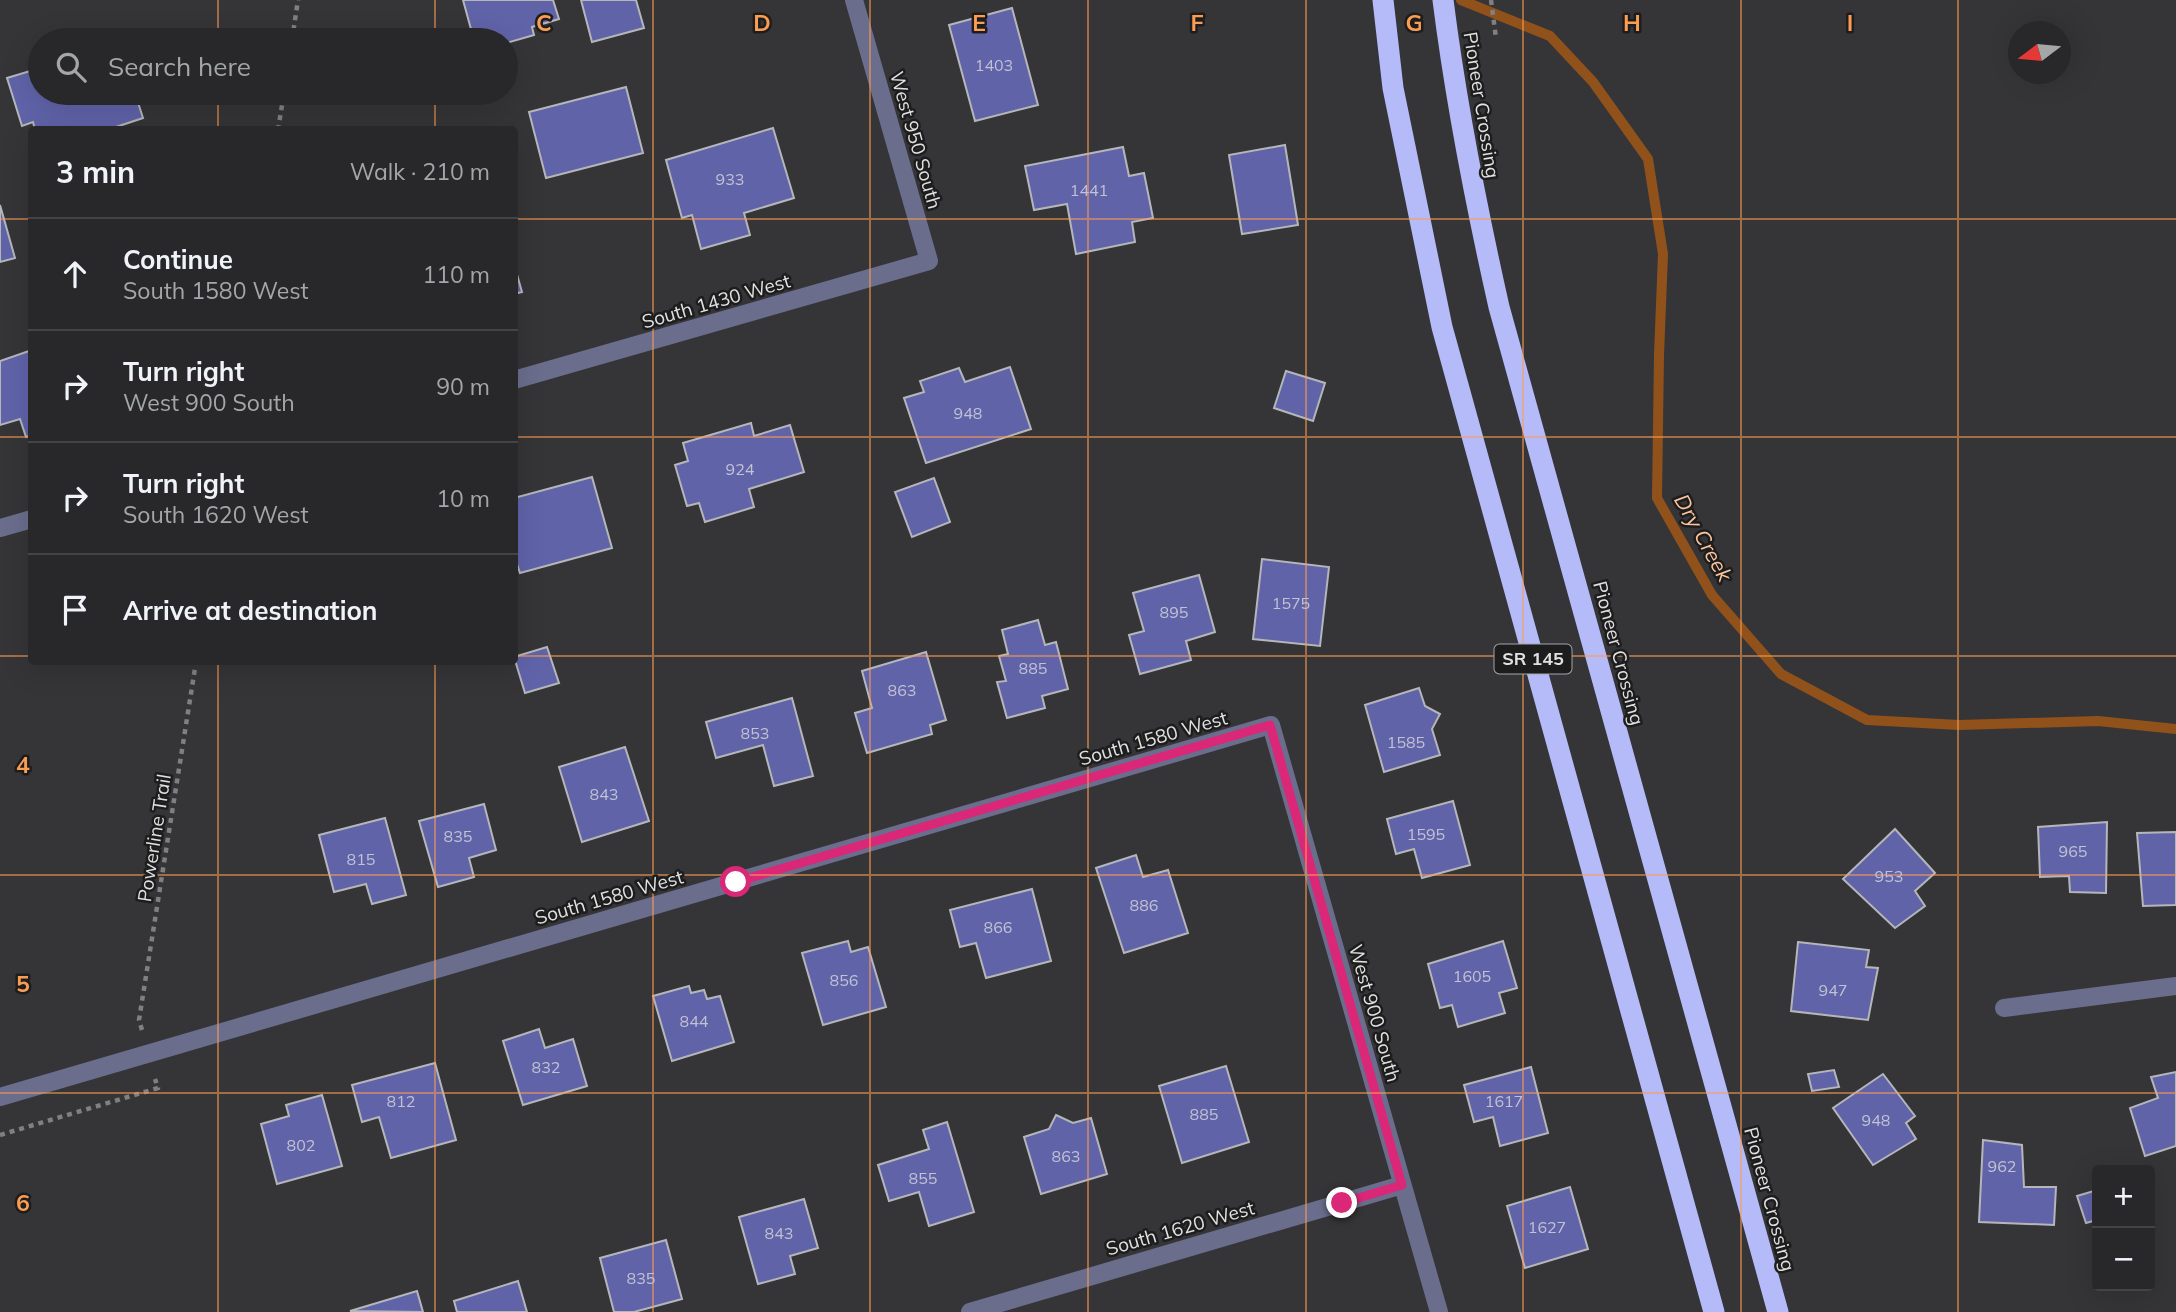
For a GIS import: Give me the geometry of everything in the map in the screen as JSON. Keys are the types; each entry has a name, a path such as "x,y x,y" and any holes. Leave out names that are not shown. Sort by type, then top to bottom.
{"highway":[{"name":"SR 145","path":"1383,0 1393,88 1441,327 1714,1312"},
{"name":"Pioneer Crossing","path":"1444,9 1453,79 1472,182 1499,307 1778,1312"}],"street":[{"name":"West 950 South","path":"854,0 929,261"},
{"name":"South 1430 West","path":"518,379 929,261"},
{"path":"0,528 28,520"},
{"name":"South 1580 West","path":"0,1097 1270,725"},
{"name":"West 900 South","path":"1270,725 1438,1312"},
{"path":"2004,1008 2176,986"},
{"name":"South 1620 West","path":"970,1312 1402,1185"}],"path":[{"path":"294,28 298,0"},
{"path":"1491,0 1496,38"},
{"path":"279,126 282,105"},
{"name":"Powerline Trail","path":"139,1020 196,665"},
{"path":"0,1135 158,1088"}],"building":[{"path":"463,0 553,0 559,19 532,27 534,35 518,40 518,28 471,28"},
{"path":"581,0 636,0 644,28 592,42"},
{"path":"1012,8 1038,105 975,121 949,25"},
{"path":"28,72 28,105 139,105 143,118 119,126 34,126 33,122 22,126 7,78"},
{"path":"626,87 643,153 546,178 529,112"},
{"path":"773,128 794,198 744,213 750,235 701,249 692,215 682,218 666,160"},
{"path":"1285,145 1298,225 1242,234 1229,155"},
{"path":"1123,147 1129,176 1144,173 1153,218 1132,222 1135,242 1076,254 1067,204 1034,210 1025,166"},
{"path":"0,205 15,258 0,262"},
{"path":"28,351 28,436 20,419 0,425 0,361"},
{"path":"1010,367 1031,429 926,463 904,398 924,392 920,381 959,368 965,382"},
{"path":"1286,371 1325,383 1313,421 1274,408"},
{"path":"751,423 754,436 790,425 804,472 749,489 754,507 705,522 699,503 687,506 675,465 688,461 683,443"},
{"path":"592,477 612,548 520,573 518,497"},
{"path":"934,478 950,522 912,537 895,492"},
{"path":"1262,559 1329,567 1320,646 1253,639"},
{"path":"1199,575 1215,632 1186,641 1191,660 1140,674 1129,635 1144,631 1133,593"},
{"path":"1038,620 1045,645 1056,642 1068,689 1042,696 1045,708 1007,718 997,682 1006,681 999,656 1008,654 1002,630"},
{"path":"547,647 559,683 525,693 516,665 518,656"},
{"path":"926,652 946,720 930,725 932,734 867,753 855,713 872,708 862,671"},
{"path":"1419,688 1425,706 1440,714 1432,729 1440,755 1384,772 1365,705"},
{"path":"792,698 813,776 774,786 763,745 716,758 706,722"},
{"path":"625,747 649,821 582,842 559,767"},
{"path":"1453,801 1470,865 1422,878 1414,849 1396,854 1387,819"},
{"path":"484,804 496,850 469,858 474,877 438,887 419,821"},
{"path":"385,818 406,895 372,904 366,884 334,892 319,835"},
{"path":"2107,822 2106,893 2070,892 2069,876 2040,877 2038,827"},
{"path":"1895,829 1935,873 1915,891 1925,906 1895,928 1843,879"},
{"path":"2176,832 2176,905 2143,906 2137,833"},
{"path":"1136,855 1143,877 1168,870 1188,933 1124,953 1096,868"},
{"path":"1032,889 1051,961 986,978 976,943 960,947 950,910"},
{"path":"848,941 851,952 868,947 886,1007 823,1025 802,953"},
{"path":"1503,941 1517,988 1499,993 1505,1013 1458,1027 1452,1005 1440,1008 1428,964"},
{"path":"1798,942 1869,950 1866,967 1878,968 1868,1020 1791,1011"},
{"path":"689,986 691,993 704,990 707,999 720,996 734,1042 672,1061 653,996"},
{"path":"539,1029 545,1048 573,1039 587,1086 523,1105 503,1041"},
{"path":"435,1063 456,1140 391,1158 379,1117 362,1122 352,1085"},
{"path":"1226,1066 1249,1142 1182,1163 1159,1086"},
{"path":"1531,1067 1548,1133 1500,1146 1493,1117 1474,1122 1464,1085"},
{"path":"1834,1070 1839,1087 1812,1091 1808,1074"},
{"path":"2176,1072 2176,1146 2145,1156 2130,1108 2158,1098 2151,1077"},
{"path":"1883,1074 1915,1116 1906,1123 1916,1139 1873,1165 1833,1108"},
{"path":"322,1095 342,1166 277,1184 261,1124 289,1116 286,1105"},
{"path":"1056,1115 1073,1123 1091,1118 1107,1174 1041,1194 1024,1137 1049,1129"},
{"path":"947,1122 974,1212 929,1226 919,1192 889,1201 878,1165 929,1149 923,1130"},
{"path":"1983,1140 2022,1145 2024,1187 2056,1187 2054,1225 1979,1222"},
{"path":"1570,1187 1588,1249 1525,1268 1507,1206"},
{"path":"2092,1192 2092,1221 2086,1223 2077,1196"},
{"path":"804,1199 818,1248 790,1256 795,1274 758,1284 739,1217"},
{"path":"666,1240 682,1299 634,1312 614,1312 600,1258"},
{"path":"518,1281 527,1312 457,1312 454,1301"},
{"path":"417,1291 423,1312 350,1311"}],"waterway":[{"name":"Dry Creek","path":"1461,0 1550,36 1593,82 1648,159 1663,254 1657,498 1712,595 1781,674 1867,720 1959,725 2098,721 2176,729"}],"route":[{"path":"736,882 1270,725 1402,1185 1342,1203"}]}
